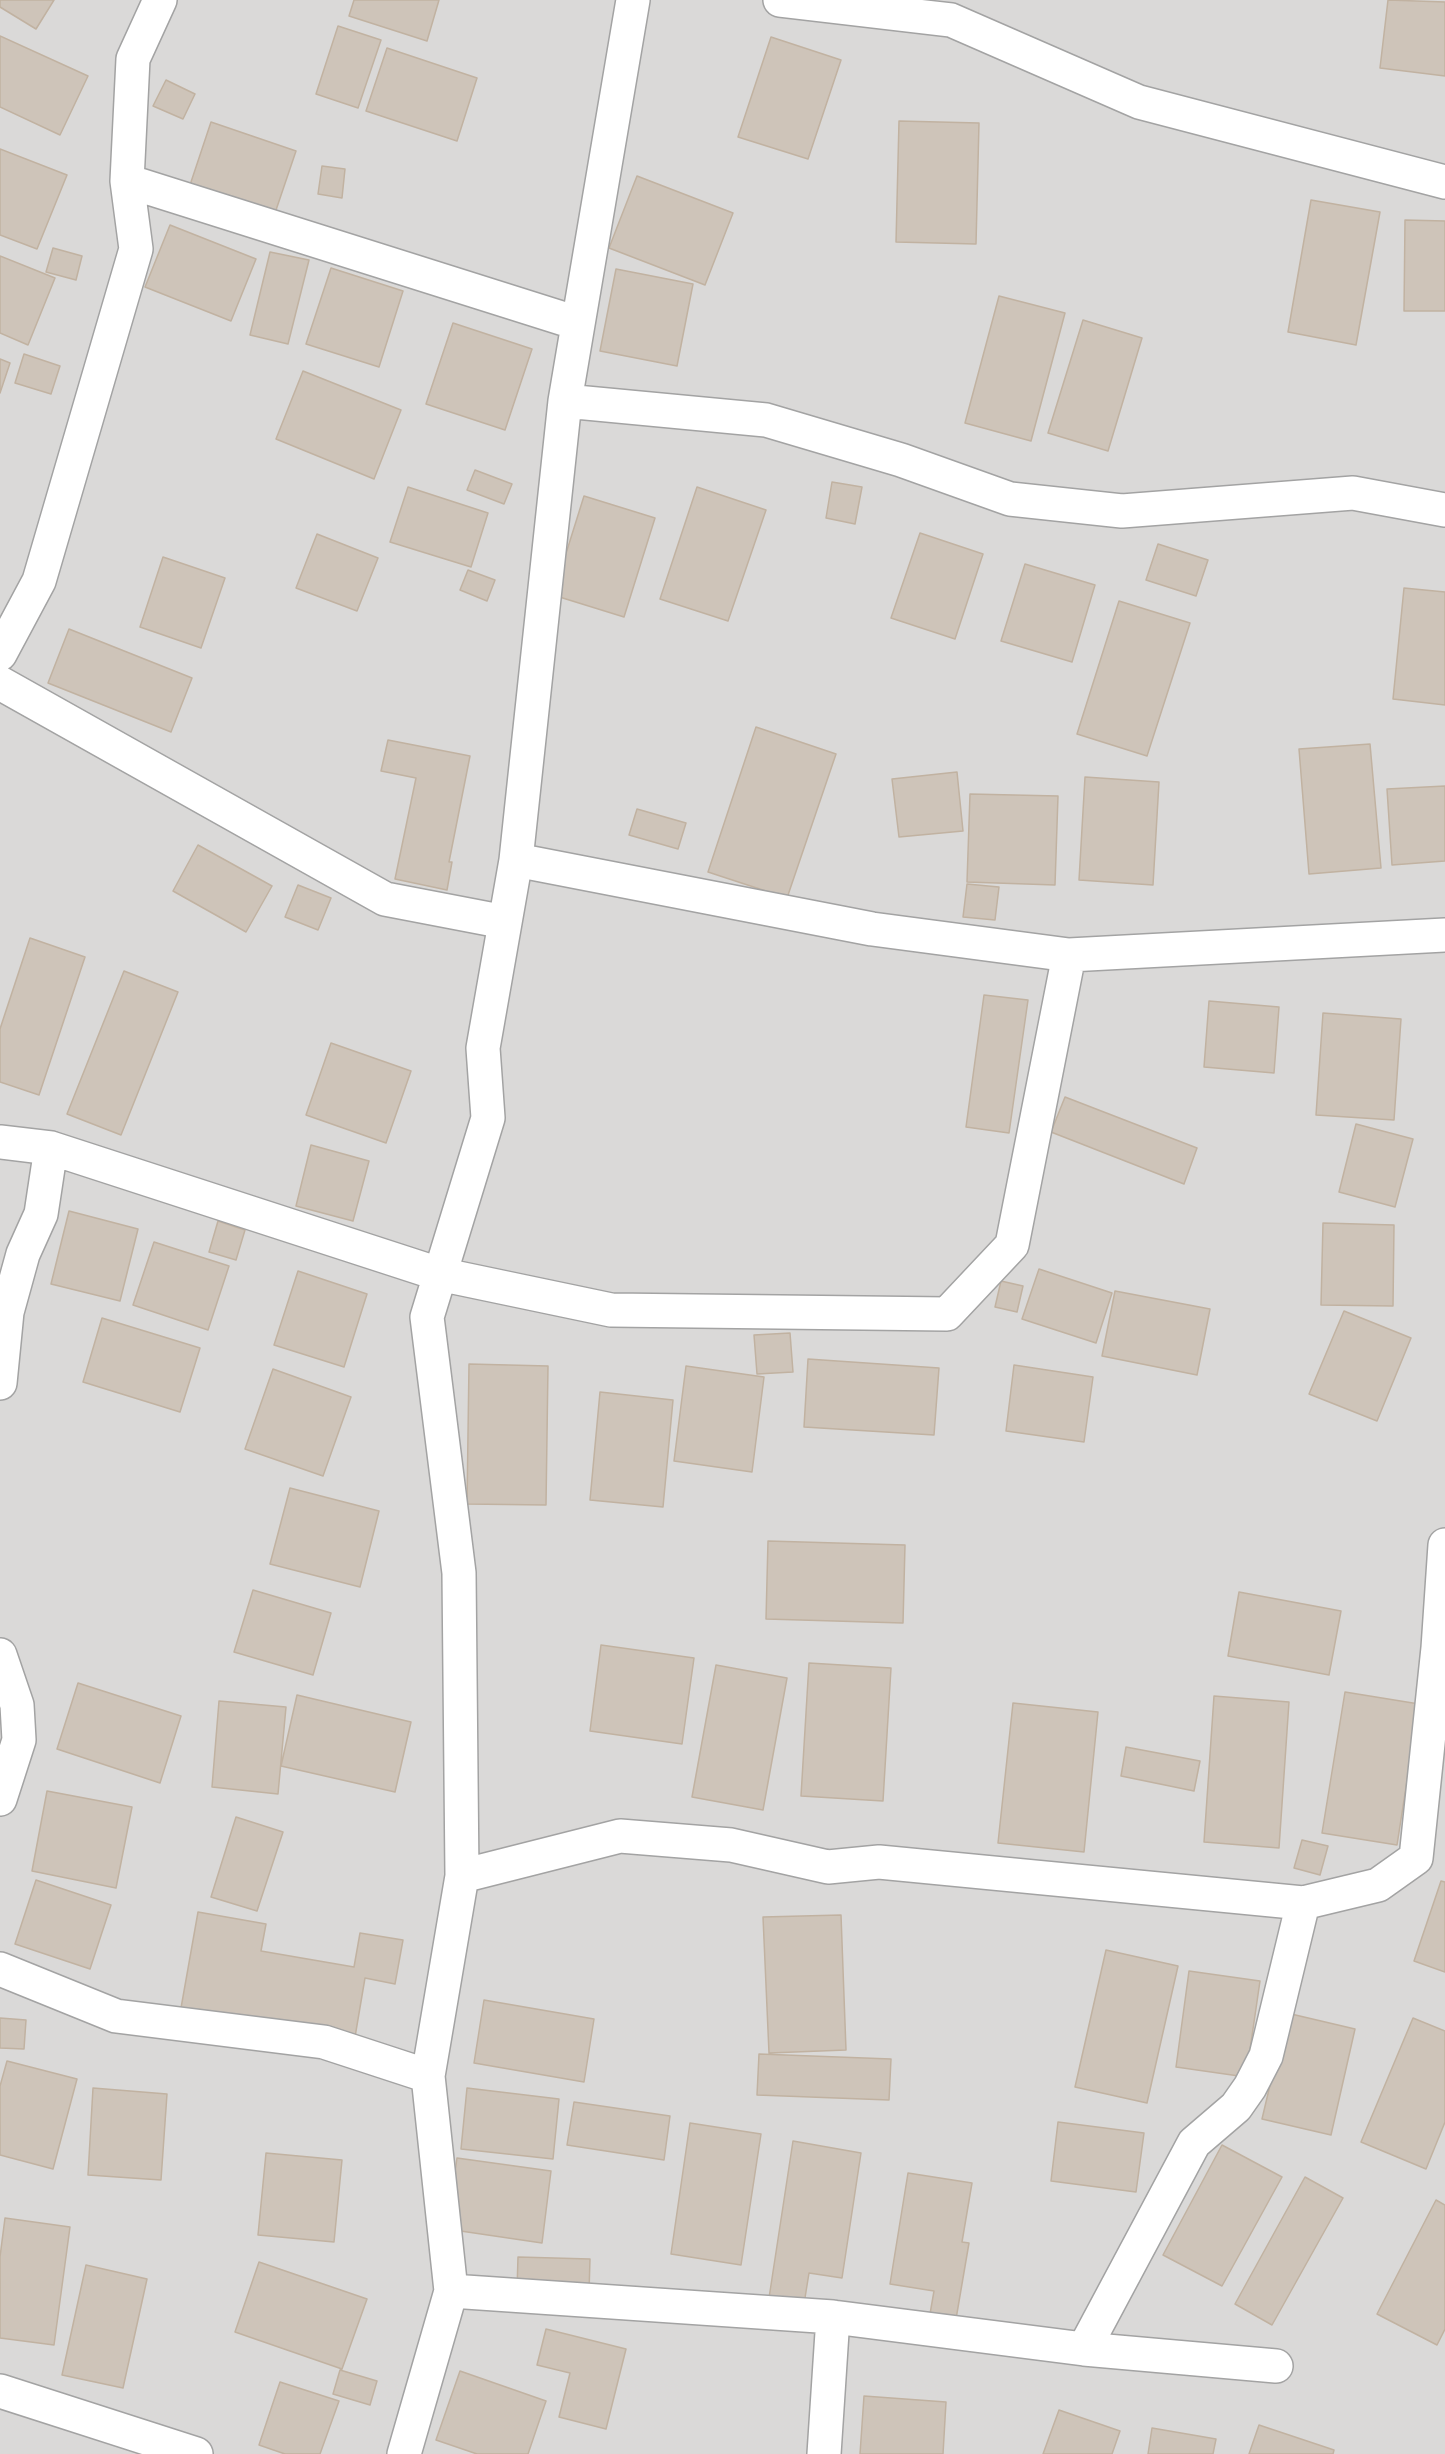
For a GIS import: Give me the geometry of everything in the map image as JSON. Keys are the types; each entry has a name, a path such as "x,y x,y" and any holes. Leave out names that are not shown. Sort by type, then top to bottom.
{"street":[{"path":"0,654 39,581 136,249 127,181 133,59 160,0"},
{"path":"404,2454 451,2291 428,2076 462,1876 459,1573 427,1317 488,1118 483,1048 516,860 565,401 633,0"},
{"path":"780,0 951,20 1139,102 1445,182"},
{"path":"127,181 577,323"},
{"path":"565,401 766,420 901,460 1010,499 1122,512 1353,493 1445,510"},
{"path":"0,683 385,899 505,922"},
{"path":"516,860 872,928 1069,955 1445,935"},
{"path":"0,1142 51,1148 439,1274 611,1310 947,1314 1012,1245 1069,955"},
{"path":"0,1383 7,1312 23,1254 41,1214 51,1148"},
{"path":"462,1876 620,1836 731,1845 828,1867 879,1862 1303,1903 1378,1885 1416,1858 1438,1647 1445,1545"},
{"path":"0,1655 17,1705 19,1740 0,1799"},
{"path":"1084,2349 1194,2143 1236,2107 1250,2087 1266,2056 1303,1903"},
{"path":"0,1969 116,2016 324,2042 428,2076"},
{"path":"451,2291 833,2317 1084,2349 1276,2366"},
{"path":"824,2454 833,2317"},
{"path":"0,2391 196,2454"}],"shaded area":[{"path":"0,0 1445,0 1445,2454 0,2454"}],"building":[{"path":"0,0 54,0 36,29 0,7"},
{"path":"354,0 439,0 427,41 349,16"},
{"path":"1388,0 1445,2 1445,76 1380,68"},
{"path":"338,26 381,40 358,108 316,94"},
{"path":"0,36 88,76 60,135 0,107"},
{"path":"771,37 841,60 808,159 738,137"},
{"path":"387,48 477,78 457,141 366,111"},
{"path":"166,80 195,94 183,119 153,106"},
{"path":"899,121 979,123 976,244 896,242"},
{"path":"211,122 296,151 274,216 189,188"},
{"path":"0,149 67,175 37,249 0,235"},
{"path":"322,166 345,169 342,198 318,194"},
{"path":"637,176 733,213 705,285 609,248"},
{"path":"1311,200 1380,212 1356,345 1288,332"},
{"path":"1405,220 1445,221 1445,311 1404,311"},
{"path":"170,225 256,259 231,321 145,287"},
{"path":"53,248 82,256 76,280 46,272"},
{"path":"270,252 309,260 288,344 250,335"},
{"path":"0,256 55,278 28,345 0,333"},
{"path":"331,268 403,291 379,367 306,344"},
{"path":"616,269 693,284 677,366 600,351"},
{"path":"999,296 1065,313 1031,441 965,423"},
{"path":"1083,320 1142,338 1108,451 1048,433"},
{"path":"453,323 532,349 505,430 426,404"},
{"path":"24,354 60,366 51,394 15,383"},
{"path":"0,359 10,363 0,393"},
{"path":"303,371 401,410 374,479 276,439"},
{"path":"475,470 512,484 504,504 467,490"},
{"path":"832,482 862,487 855,524 826,518"},
{"path":"408,487 488,513 471,567 390,542"},
{"path":"697,487 766,510 728,621 660,599"},
{"path":"584,496 655,518 624,617 553,595"},
{"path":"920,533 983,554 955,639 891,618"},
{"path":"317,534 378,558 357,611 296,588"},
{"path":"1158,544 1208,560 1196,596 1146,580"},
{"path":"163,557 225,578 201,648 140,627"},
{"path":"1025,564 1095,585 1072,662 1001,641"},
{"path":"468,570 495,580 487,601 460,590"},
{"path":"1404,588 1445,592 1445,705 1393,699"},
{"path":"1119,601 1190,623 1147,756 1077,734"},
{"path":"69,629 192,678 171,732 48,683"},
{"path":"756,727 836,754 787,898 708,872"},
{"path":"388,740 470,756 449,862 452,862 447,890 395,879 416,778 381,771"},
{"path":"1370,744 1381,868 1309,874 1299,749"},
{"path":"957,772 963,831 899,837 892,779"},
{"path":"1085,777 1159,782 1153,885 1079,880"},
{"path":"1445,786 1445,861 1392,865 1387,789"},
{"path":"970,794 1058,796 1055,885 967,882"},
{"path":"637,809 686,823 678,849 629,835"},
{"path":"198,845 272,886 246,932 173,891"},
{"path":"967,884 999,887 995,920 963,917"},
{"path":"298,885 331,898 318,930 285,917"},
{"path":"30,938 85,957 39,1095 0,1082 0,1029"},
{"path":"124,971 178,992 121,1135 67,1114"},
{"path":"984,995 1028,1000 1009,1133 966,1127"},
{"path":"1209,1001 1279,1007 1274,1073 1204,1067"},
{"path":"1323,1013 1401,1019 1394,1120 1316,1115"},
{"path":"331,1043 411,1071 386,1143 306,1115"},
{"path":"1065,1097 1197,1148 1184,1184 1051,1132"},
{"path":"1356,1124 1413,1139 1395,1207 1339,1192"},
{"path":"311,1145 369,1161 353,1221 296,1206"},
{"path":"69,1211 138,1229 120,1301 51,1284"},
{"path":"218,1221 245,1230 236,1260 209,1252"},
{"path":"1323,1223 1394,1225 1393,1306 1321,1305"},
{"path":"154,1242 229,1266 208,1330 133,1305"},
{"path":"1039,1269 1112,1293 1096,1343 1022,1319"},
{"path":"298,1271 367,1294 344,1367 274,1345"},
{"path":"1001,1281 1023,1286 1017,1312 995,1307"},
{"path":"1115,1291 1210,1309 1197,1375 1102,1356"},
{"path":"1344,1311 1411,1338 1377,1421 1309,1394"},
{"path":"102,1318 200,1348 180,1412 83,1382"},
{"path":"790,1333 793,1372 757,1374 754,1335"},
{"path":"808,1359 939,1368 934,1435 804,1427"},
{"path":"469,1364 548,1366 546,1505 467,1504"},
{"path":"1014,1365 1093,1377 1084,1442 1006,1431"},
{"path":"686,1366 764,1377 752,1472 674,1461"},
{"path":"273,1369 351,1397 323,1476 245,1449"},
{"path":"600,1392 673,1400 663,1507 590,1500"},
{"path":"290,1488 379,1511 360,1587 270,1564"},
{"path":"768,1541 905,1545 903,1623 766,1619"},
{"path":"253,1590 331,1613 313,1675 234,1652"},
{"path":"1239,1592 1341,1611 1329,1675 1228,1656"},
{"path":"601,1645 694,1658 682,1744 590,1731"},
{"path":"809,1663 891,1668 883,1801 801,1796"},
{"path":"716,1665 787,1678 763,1810 692,1797"},
{"path":"78,1683 181,1716 160,1783 57,1749"},
{"path":"1345,1692 1419,1704 1397,1845 1322,1833"},
{"path":"297,1695 411,1722 395,1792 281,1766"},
{"path":"1214,1696 1289,1702 1279,1848 1204,1842"},
{"path":"219,1701 286,1707 278,1794 212,1787"},
{"path":"1013,1703 1098,1712 1084,1852 998,1843"},
{"path":"1126,1747 1200,1761 1194,1791 1121,1776"},
{"path":"47,1791 132,1807 116,1888 32,1871"},
{"path":"236,1817 283,1832 257,1911 211,1897"},
{"path":"1302,1840 1328,1846 1320,1875 1294,1868"},
{"path":"36,1880 111,1905 90,1969 15,1944"},
{"path":"1441,1881 1445,1882 1445,1972 1414,1961"},
{"path":"198,1912 266,1924 261,1951 354,1967 360,1933 403,1940 395,1984 365,1978 355,2037 181,2008"},
{"path":"841,1915 846,2050 769,2053 763,1917"},
{"path":"1106,1950 1178,1966 1147,2103 1075,2087"},
{"path":"1189,1971 1260,1981 1246,2077 1176,2067"},
{"path":"484,2000 594,2019 584,2082 474,2063"},
{"path":"1287,2013 1355,2029 1331,2135 1262,2119"},
{"path":"0,2018 26,2020 24,2049 0,2048"},
{"path":"1413,2018 1445,2031 1445,2122 1426,2169 1361,2142"},
{"path":"759,2054 891,2059 889,2100 757,2095"},
{"path":"7,2061 77,2079 53,2169 0,2155 0,2086"},
{"path":"93,2088 167,2094 161,2180 88,2175"},
{"path":"467,2088 559,2099 553,2159 461,2149"},
{"path":"574,2102 670,2116 664,2160 567,2145"},
{"path":"1058,2122 1144,2133 1136,2192 1051,2181"},
{"path":"690,2123 761,2134 741,2265 671,2254"},
{"path":"793,2141 861,2153 842,2278 809,2273 804,2304 769,2298"},
{"path":"1222,2145 1282,2177 1222,2286 1163,2255"},
{"path":"266,2153 342,2160 334,2242 258,2235"},
{"path":"457,2158 551,2171 542,2243 447,2229"},
{"path":"908,2173 972,2183 962,2242 969,2243 956,2319 930,2314 934,2291 890,2284"},
{"path":"1305,2177 1343,2198 1272,2325 1235,2304"},
{"path":"1436,2200 1445,2205 1445,2329 1437,2345 1377,2314"},
{"path":"5,2218 70,2227 54,2345 0,2338 0,2257"},
{"path":"518,2257 590,2259 589,2292 517,2290"},
{"path":"259,2262 367,2299 342,2369 235,2332"},
{"path":"86,2265 147,2279 123,2388 62,2375"},
{"path":"546,2329 626,2349 606,2429 559,2417 570,2373 537,2365"},
{"path":"340,2370 377,2381 370,2405 333,2394"},
{"path":"460,2371 546,2401 528,2454 477,2454 436,2440"},
{"path":"280,2382 339,2401 320,2454 285,2454 259,2445"},
{"path":"864,2396 946,2402 943,2454 860,2454"},
{"path":"1059,2410 1120,2431 1112,2454 1043,2454"},
{"path":"1259,2425 1334,2450 1333,2454 1249,2454"},
{"path":"1152,2428 1216,2439 1213,2454 1148,2454"}]}
